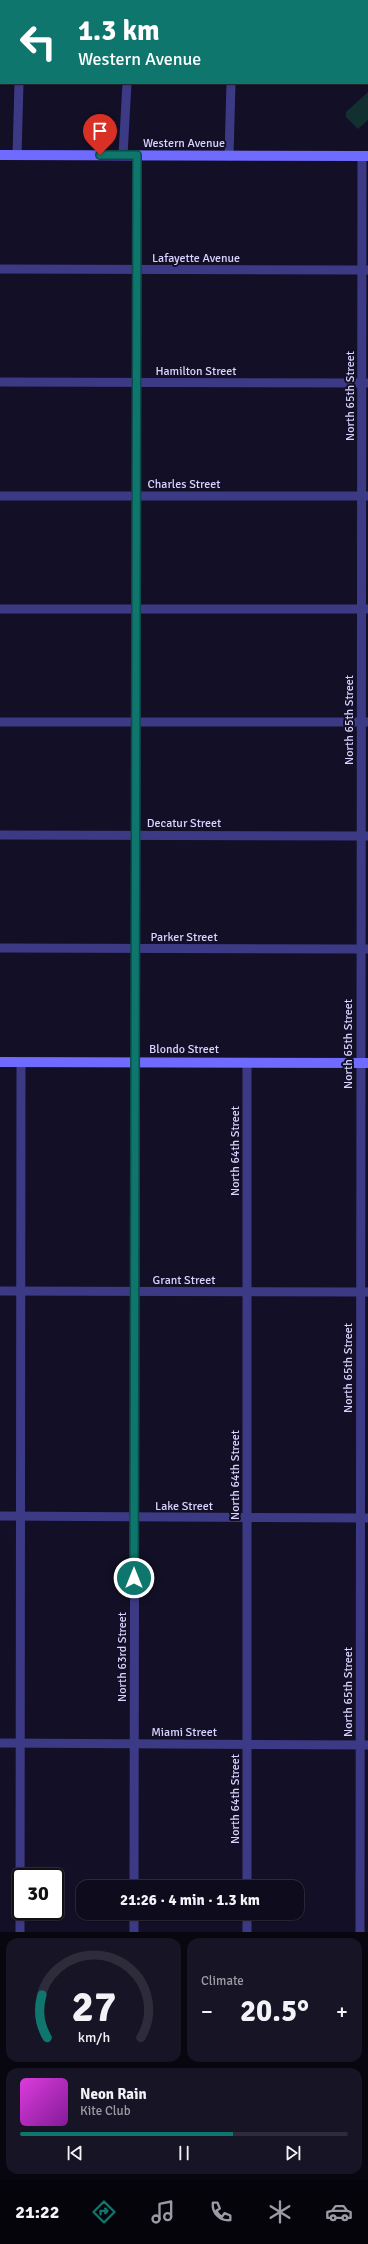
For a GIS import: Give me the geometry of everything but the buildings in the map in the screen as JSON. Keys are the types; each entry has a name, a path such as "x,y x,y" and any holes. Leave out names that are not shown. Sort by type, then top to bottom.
{"street":[{"path":"17,155 20,84"},
{"path":"123,155 127,84"},
{"path":"229,156 231,84"},
{"name":"Western Avenue","path":"0,155 365,156"},
{"name":"North 63rd Street","path":"134,1880 134,835 137,155"},
{"name":"North 65th Street","path":"360,1932 364,1745 365,156"},
{"name":"Lafayette Avenue","path":"0,269 365,270"},
{"name":"Hamilton Street","path":"0,382 365,383"},
{"name":"Charles Street","path":"0,496 365,496"},
{"path":"0,609 365,609"},
{"path":"0,722 364,722"},
{"name":"Decatur Street","path":"0,835 364,836"},
{"name":"Parker Street","path":"0,948 364,949"},
{"name":"Blondo Street","path":"0,1062 364,1063"},
{"path":"20,1932 21,1062"},
{"name":"North 64th Street","path":"246,1063 247,1880"},
{"name":"Grant Street","path":"0,1291 364,1292"},
{"name":"Lake Street","path":"0,1516 364,1518"},
{"name":"Miami Street","path":"0,1743 364,1745"},
{"path":"134,1920 134,1932"},
{"path":"247,1920 247,1932"}],"green space":[{"path":"368,92 368,120 358,129 346,117 346,112"}],"route":[{"path":"100,155 137,155 134,1578"}]}
